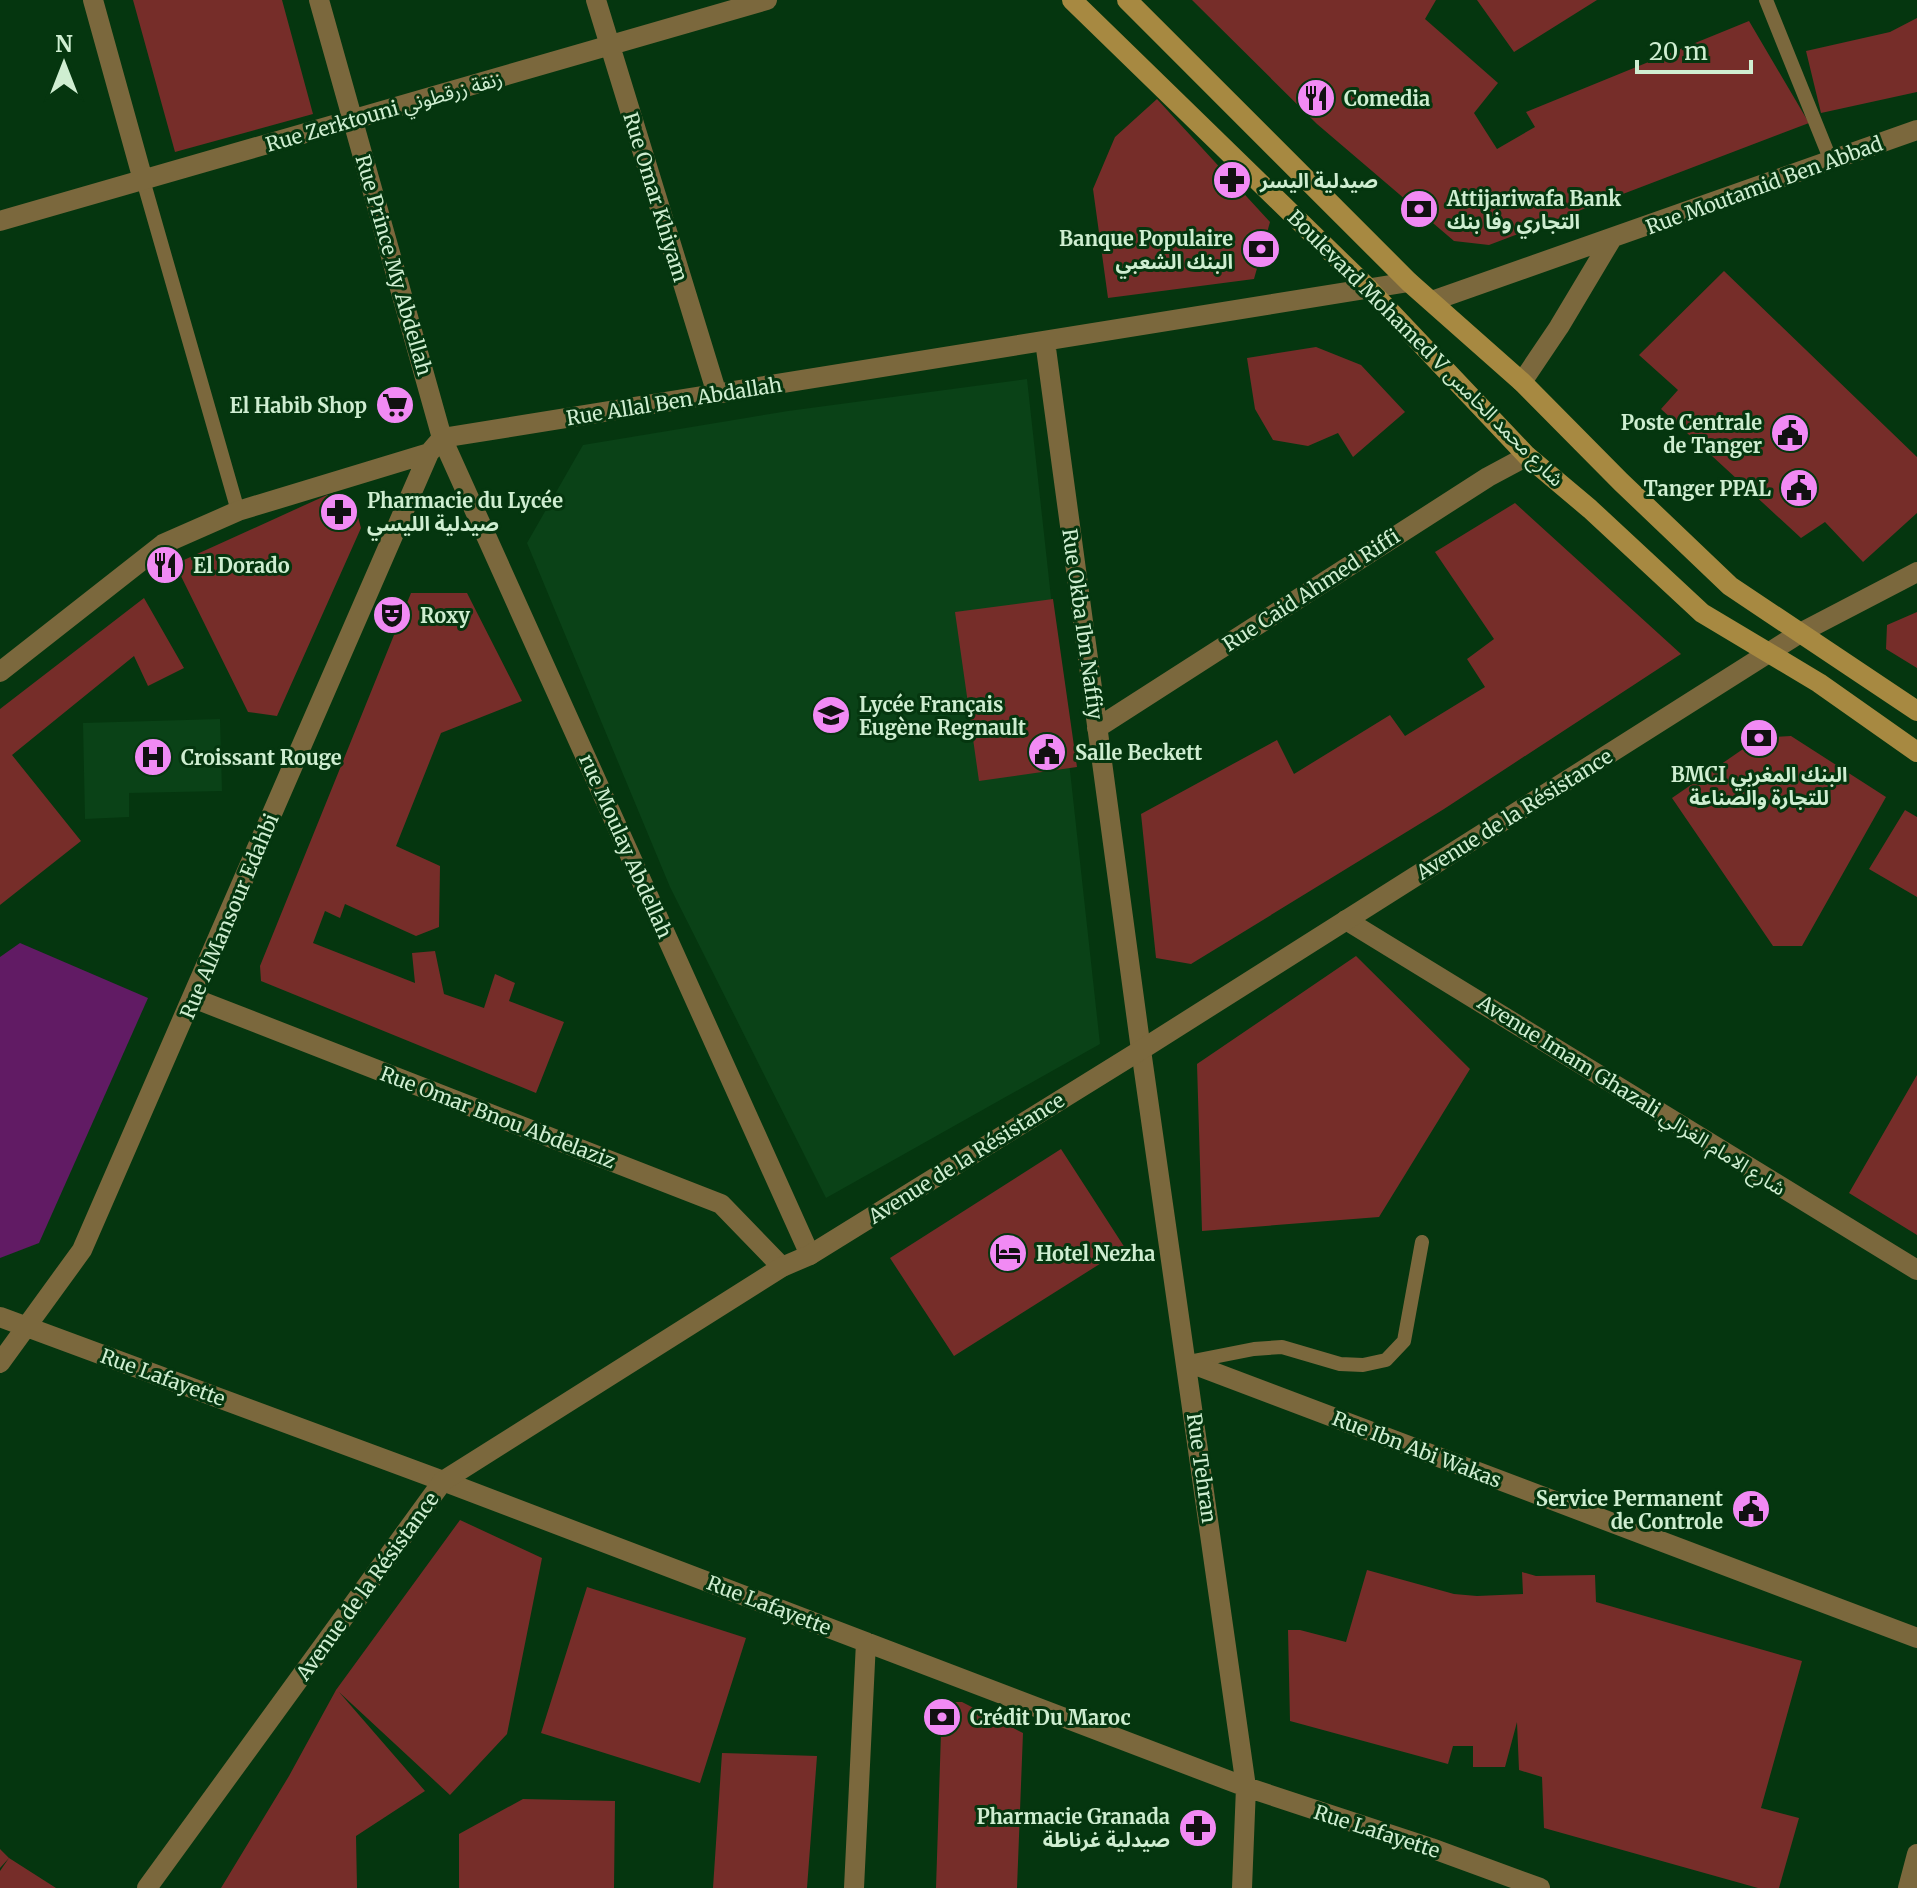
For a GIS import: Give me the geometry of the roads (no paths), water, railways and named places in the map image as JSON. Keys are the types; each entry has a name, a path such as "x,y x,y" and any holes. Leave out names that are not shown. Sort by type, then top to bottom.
{"main road":[{"name":"Boulevard Mohamed V شارع محمد الخامس","path":"1072,0 1369,289 1527,456 1590,509 1702,613 1770,652 1917,752"},
{"name":"Boulevard Mohamed V شارع محمد الخامس","path":"1127,0 1409,282 1522,382 1730,586 1917,711"}],"street":[{"path":"93,0 143,180"},
{"name":"Rue Prince My Abdellah","path":"319,0 353,119 436,446"},
{"name":"Rue Omar Khiyam","path":"596,0 717,394"},
{"name":"Rue Zerktouni زنقة زرقطوني","path":"0,221 767,0"},
{"name":"Rue Moutamid Ben Abbad","path":"1432,301 1917,130"},
{"path":"1522,382 1611,240"},
{"name":"Rue Allal Ben Abdallah","path":"0,672 163,544 238,511 436,446 717,394 1409,282"},
{"name":"Rue Okba Ibn Naffiy","path":"1045,341 1141,1050"},
{"name":"Rue AlMansour Edahbi","path":"0,1363 82,1250 436,446"},
{"name":"rue Moulay Abdellah","path":"436,446 810,1255"},
{"name":"Rue Caid Ahmed Riffi","path":"1097,728 1488,477 1527,456"},
{"name":"Avenue de la Résistance","path":"147,1888 443,1481 782,1267 810,1255 1141,1050 1800,633 1917,572"},
{"name":"Avenue Imam Ghazali شارع الامام الغزالي","path":"1346,920 1917,1270"},
{"name":"Rue Omar Bnou Abdelaziz","path":"193,998 721,1204 782,1267"},
{"name":"Rue Tehran","path":"1141,1050 1246,1787 1242,1888"},
{"name":"Rue Lafayette","path":"0,1317 443,1481 1246,1787 1431,1848 1540,1888"},
{"name":"Rue Ibn Abi Wakas","path":"1187,1362 1917,1638"},
{"path":"854,1888 866,1642"},
{"path":"1908,1888 1917,1854"}],"lane":[{"path":"1766,0 1831,161"},
{"path":"143,180 238,511"},
{"path":"1187,1362 1282,1347 1340,1364 1363,1365 1386,1360 1404,1341 1422,1242"}],"place":[{"name":"Comedia","path":"1316,98"},
{"name":"صيدلية اليسر","path":"1232,180"},
{"name":"Attijariwafa Bank التجاري وفا بنك","path":"1419,209"},
{"name":"Banque Populaire البنك الشعبي","path":"1261,249"},
{"name":"El Habib Shop","path":"395,405"},
{"name":"Poste Centrale de Tanger","path":"1790,433"},
{"name":"Tanger PPAL","path":"1799,488"},
{"name":"Pharmacie du Lycée صيدلية الليسي","path":"339,512"},
{"name":"El Dorado","path":"165,565"},
{"name":"Roxy","path":"392,615"},
{"name":"Lycée Français Eugène Regnault","path":"831,715"},
{"name":"BMCI البنك المغربي للتجارة والصناعة","path":"1759,738"},
{"name":"Salle Beckett","path":"1047,752"},
{"name":"Croissant Rouge","path":"153,757"},
{"name":"Hotel Nezha","path":"1008,1253"},
{"name":"Service Permanent de Controle","path":"1751,1509"},
{"name":"Crédit Du Maroc","path":"942,1717"},
{"name":"Pharmacie Granada صيدلية غرناطة","path":"1198,1828"}]}
